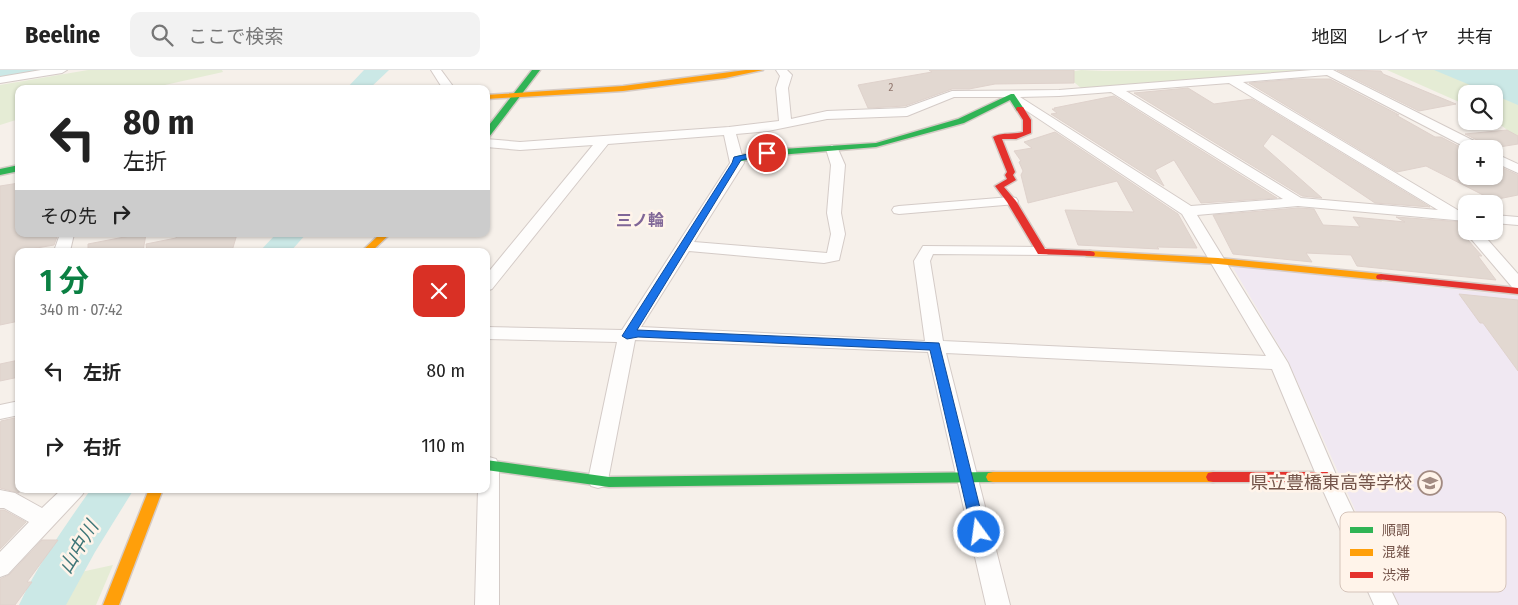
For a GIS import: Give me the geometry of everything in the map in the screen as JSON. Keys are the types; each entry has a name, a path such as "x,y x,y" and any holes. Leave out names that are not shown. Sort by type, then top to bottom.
{"street":[{"path":"0,80 62,70"},
{"path":"436,70 446,85"},
{"path":"490,130 536,70"},
{"path":"490,97 602,92 656,86 759,70"},
{"path":"781,70 786,75 782,88 785,123"},
{"path":"490,143 520,146 603,141 728,131 827,115 907,112 952,94 1014,95 1059,93 1327,71 1461,140"},
{"path":"1232,80 1458,215"},
{"path":"1114,89 1298,202"},
{"path":"737,159 767,153 832,149 891,142 961,121 1014,95"},
{"path":"1014,95 1027,120 1027,133 1023,136 997,137 1011,172 1009,175 1012,180 999,186 1011,201 1042,252"},
{"path":"1014,95 1188,212 1279,363 1343,512"},
{"path":"598,480 627,336 737,163 728,131"},
{"path":"490,281 603,141"},
{"path":"683,246 824,258 834,257 838,234 834,213 838,165 832,149"},
{"path":"1503,162 1518,169"},
{"path":"0,172 15,169"},
{"path":"899,210 1011,201"},
{"path":"1188,212 1298,202 1458,218"},
{"path":"1503,220 1518,221"},
{"path":"370,248 382,237"},
{"path":"1480,240 1518,284"},
{"path":"998,605 934,346 922,261 928,249 1042,252 1218,261 1518,291"},
{"path":"490,333 627,336 638,333 1279,363"},
{"path":"490,465 598,480 1327,477"},
{"path":"0,566 71,493"},
{"path":"112,605 154,493"},
{"path":"487,605 488,493"},
{"path":"0,499 6,499 44,520"},
{"path":"1380,592 1386,605"}],"shaded area":[{"name":"県立豊橋東高等学校","path":"1232,266 1518,296 1518,605 1398,605 1392,592 1506,592 1506,512 1356,512 1288,361"}],"green space":[{"path":"88,70 222,70 223,72 165,85 15,85 15,120 0,125 0,85"},
{"path":"1081,70 1313,70 1081,88 1063,73"},
{"path":"1387,70 1518,70 1518,138 1503,127 1503,85 1458,85 1458,101"},
{"path":"113,565 96,605 63,605 81,572"}],"water":[{"path":"1434,70 1518,70 1518,105 1503,99 1503,85 1470,85"}],"building":[{"path":"929,70 1074,70 1074,83 995,84 969,89 952,89 905,106 868,108 858,85 932,72"},
{"path":"1337,70 1381,71 1383,74 1456,104 1419,111"},
{"path":"1298,79 1330,79 1399,115 1396,115 1435,137 1441,137 1458,146 1458,182 1426,166 1397,172 1249,83"},
{"path":"1188,88 1214,104 1252,99 1430,207 1375,203 1272,134 1263,146 1322,198 1302,196 1134,93"},
{"path":"1114,96 1277,198 1201,203 1174,160 1155,170 1164,186 1051,114 1057,113 1052,109 1054,108"},
{"path":"1507,130 1518,136 1518,144 1503,146 1503,140 1477,140 1465,134"},
{"path":"1055,132 1178,214 1197,248 1157,247 1159,249 1078,245 1065,210 1134,212 1117,181 1028,203 1021,175 1023,171 1019,162 1021,161 1014,151 1032,148 1024,142"},
{"path":"1503,168 1518,175 1518,195 1503,198 1503,195 1483,195 1463,185 1503,185"},
{"path":"15,184 15,237 57,237 54,245 36,248 15,248 15,322 0,325 0,186"},
{"path":"1298,208 1314,209 1323,225 1360,227 1353,217 1405,222 1396,217 1458,222 1458,240 1468,240 1482,256 1478,256 1496,280 1357,266 1351,255 1306,253 1312,262 1233,254 1213,215"},
{"path":"124,237 145,237 144,248 88,248 88,244"},
{"path":"236,237 233,248 147,248 146,244 176,238"},
{"path":"1459,294 1518,300 1518,371 1483,323 1480,323"},
{"path":"15,361 15,378 0,381 0,364"},
{"path":"15,418 15,492 0,488 1,421"},
{"path":"0,510 4,510 26,522 0,549"},
{"path":"42,540 58,540 27,582 32,582 15,605 0,605 0,579 9,575"}],"waterway":[{"path":"0,74 24,70"},
{"name":"山中川","path":"361,85 378,70"},
{"name":"山中川","path":"278,248 289,237"},
{"name":"山中川","path":"42,605 80,539 111,493"}],"traffic: fast":[{"path":"490,130 536,70"},
{"path":"737,159 767,153 876,145 961,121 1011,96 1020,109"},
{"path":"0,172 15,169"},
{"path":"490,466 609,482 993,477"}],"traffic: slow":[{"path":"490,97 623,88 691,81 759,70"},
{"path":"370,248 382,237"},
{"path":"1090,254 1218,261 1381,277"},
{"path":"993,477 1213,477"},
{"path":"111,605 154,493"}],"traffic: jam":[{"path":"1020,109 1027,120 1027,133 1016,137 997,137 1011,172 1009,175 1012,180 999,186 1011,201 1042,252 1090,254"},
{"path":"1381,277 1518,291"},
{"path":"1213,477 1327,477"}],"place":[{"name":"県立豊橋東高等学校","path":"1430,483"}],"district":[{"name":"三ノ輪","path":"640,220"}],"route":[{"path":"767,153 737,159 737,163 627,336 638,333 934,346 979,532"}]}
